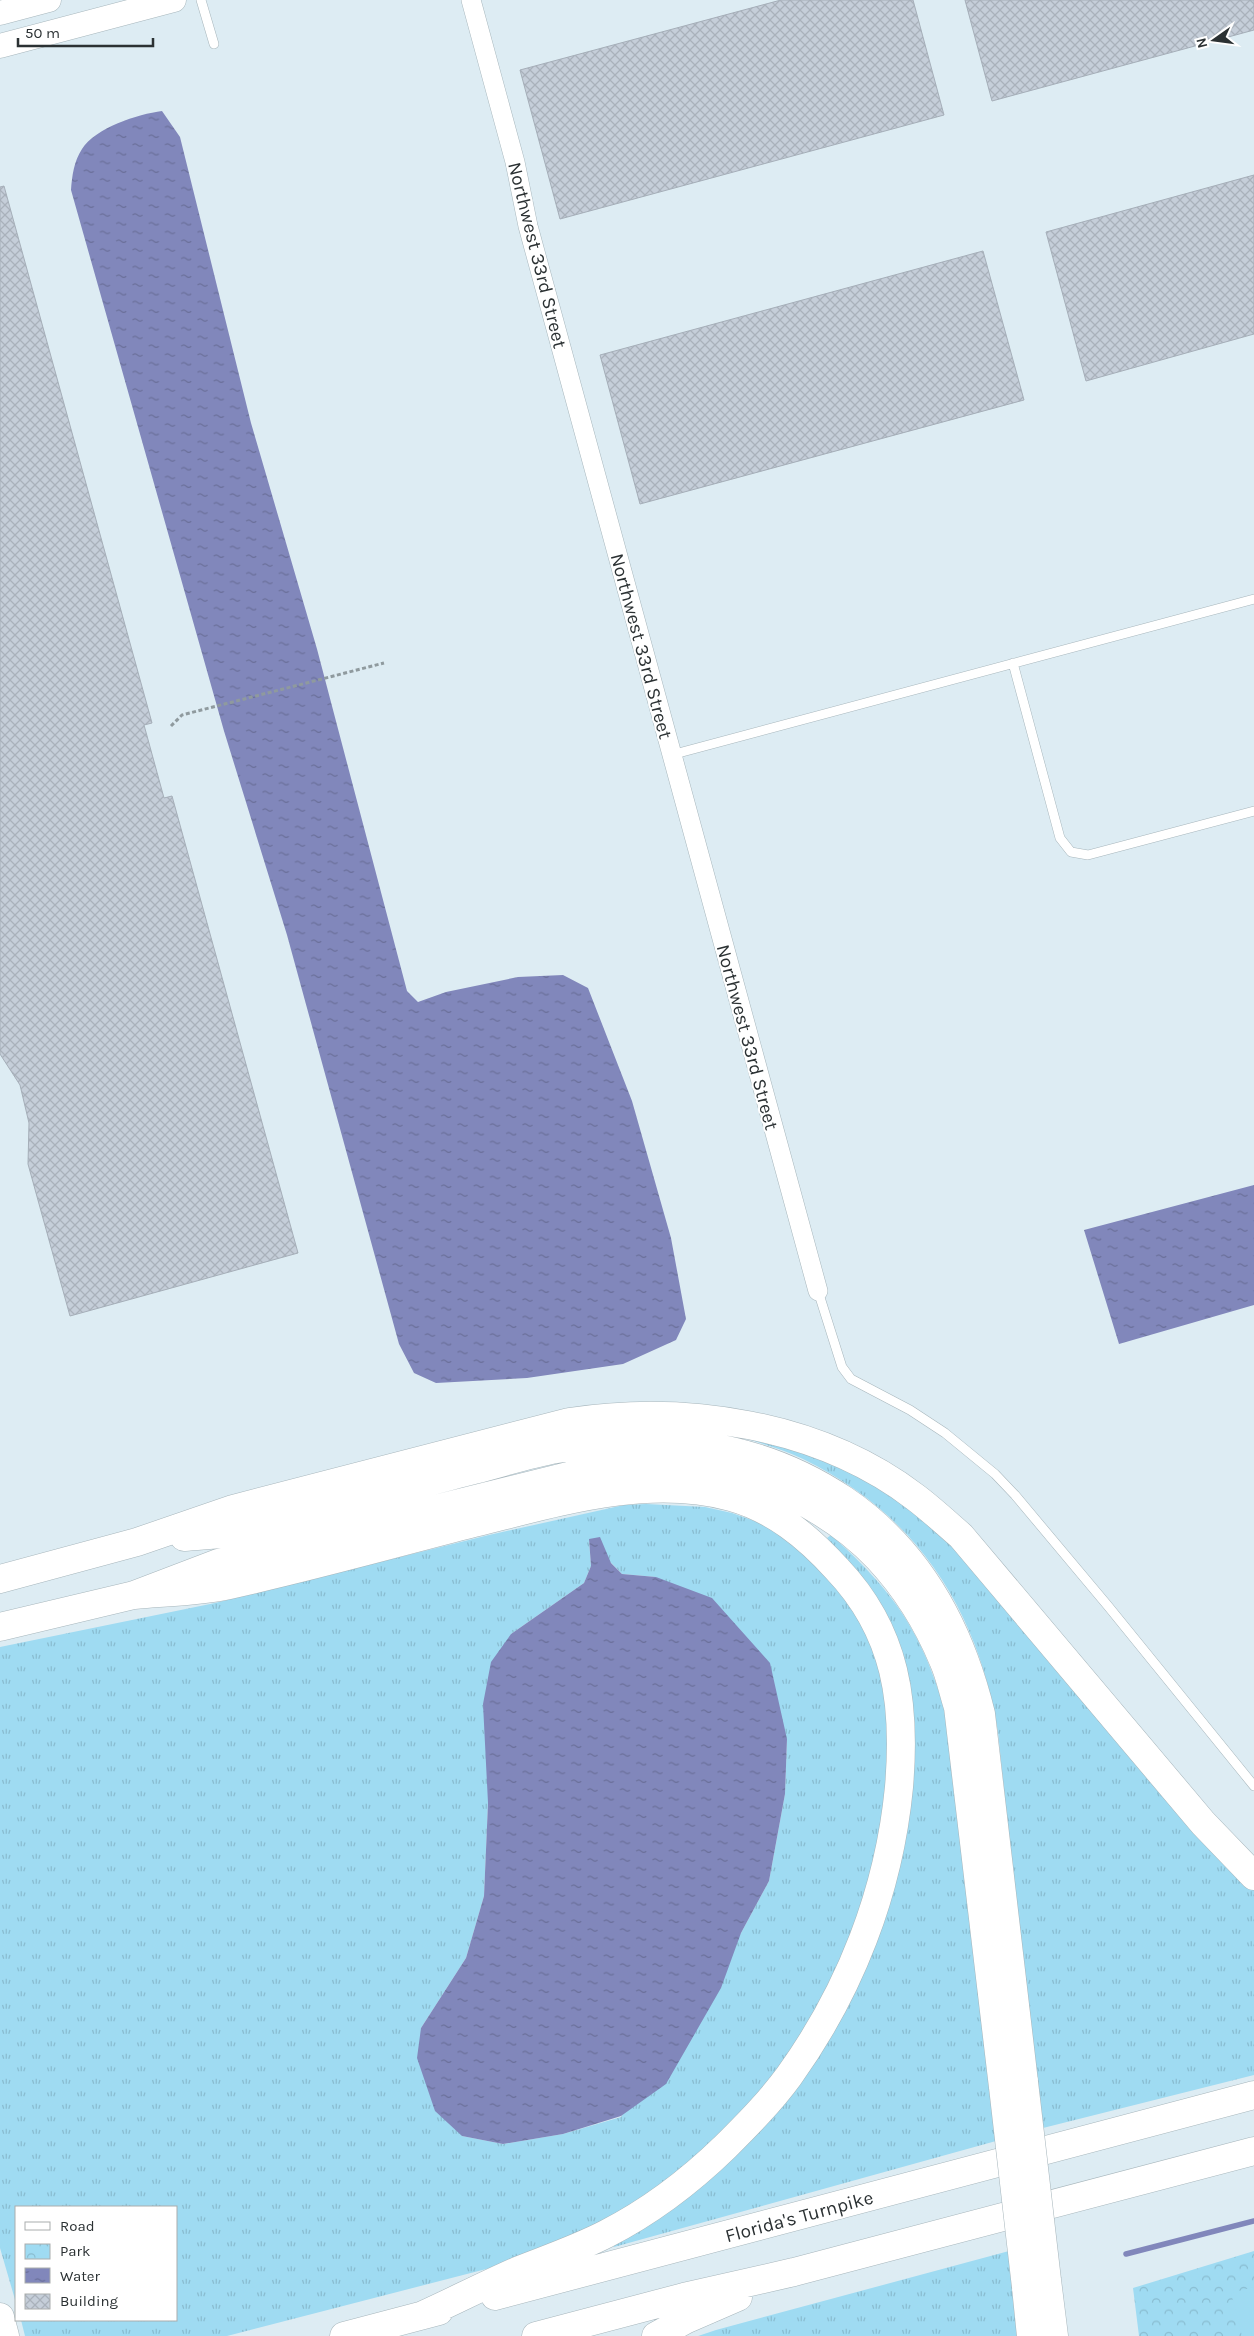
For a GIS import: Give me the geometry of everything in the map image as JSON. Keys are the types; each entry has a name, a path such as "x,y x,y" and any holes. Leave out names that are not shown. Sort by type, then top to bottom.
{"main road":[{"path":"0,1579 138,1542 234,1508 569,1422 599,1417 677,1416 732,1422 791,1436 838,1453 868,1468 914,1496 962,1536 1203,1823 1254,1876"},
{"path":"138,1542 241,1531 555,1450 618,1441 661,1440 738,1452 780,1466 825,1488 858,1509 888,1536 938,1600 972,1674 981,1714 1013,2085 1036,2284 1031,2336"},
{"path":"0,1627 134,1595 218,1563 584,1472 627,1466 694,1467 729,1473 767,1486 818,1511 878,1558 903,1590 926,1625 944,1661 958,1707 1013,2085"},
{"path":"134,1595 224,1586 534,1508 611,1492 685,1489 729,1496 762,1508 792,1526 822,1552 846,1578 867,1607 885,1643 896,1680 902,1718 901,1762 889,1855 875,1909 859,1953 839,1995 788,2077 757,2115 721,2150 688,2180 647,2210 608,2233 517,2271 423,2315"},
{"name":"Florida's Turnpike","path":"344,2336 1254,2095"},
{"path":"536,2336 684,2296 794,2272 1254,2151"},
{"path":"656,2336 686,2320 794,2272"},
{"path":"1036,2284 1054,2336"},
{"path":"0,2318 5,2336"}],"street":[{"path":"0,13 49,0"},
{"path":"0,46 174,0"},
{"name":"Northwest 33rd Street","path":"471,0 515,162 528,226 670,755 818,1291"}],"lane":[{"path":"201,0 214,44"},
{"path":"670,755 1254,599"},
{"path":"1013,663 1060,838 1071,852 1088,855 1254,811"},
{"path":"818,1291 838,1358 851,1379 910,1410 945,1433 995,1474 1015,1495 1101,1598 1254,1786"}],"path":[{"path":"171,726 182,715 384,663"}],"green space":[{"path":"738,1436 771,1441 871,1479 935,1524 1254,1888 1254,2075 1039,2129 998,1732 989,1687 975,1646 958,1607 936,1570 910,1537 879,1508 843,1482 803,1459"},
{"path":"646,1504 705,1507 732,1513 763,1524 781,1534 828,1571 875,1647 892,1741 876,1865 835,1980 778,2074 689,2167 584,2236 494,2267 227,2336 25,2336 21,2321 178,2321 178,2206 15,2206 15,2300 0,2248 0,1647 215,1603 489,1535 624,1505","holes":["589,1540 622,1574 656,1577 787,1739 785,1794 769,1881 741,1933 621,2117 563,2134 503,2144 462,2136 421,2028 466,1958 484,1896 488,1803 511,1634 584,1583 591,1566"]},
{"path":"831,1535 872,1575 903,1614 926,1657 945,1711 996,2141 614,2247 612,2242 830,2029 911,1737 842,1556 827,1538"},
{"path":"1009,2251 1018,2336 698,2336 716,2330"},
{"path":"1254,2251 1254,2336 1139,2336 1133,2288"},
{"path":"1254,2287 1254,2336 1242,2336 1231,2293"}],"water":[{"path":"162,111 180,137 251,423 317,649 407,991 418,1002 446,992 518,977 563,975 588,988 632,1101 671,1238 686,1319 676,1340 623,1364 527,1378 436,1383 414,1373 399,1344 287,935 224,731 71,190 77,158 88,141 118,123 141,115"},
{"path":"1254,1185 1254,1305 1119,1344 1084,1230"},
{"path":"600,1537 611,1563 622,1574 656,1577 712,1598 770,1663 787,1739 785,1794 769,1881 741,1933 721,1988 666,2084 621,2116 563,2134 503,2144 462,2136 435,2111 417,2058 421,2028 466,1958 484,1896 488,1803 483,1704 491,1662 511,1634 584,1583 591,1566 589,1539"}],"building":[{"path":"781,0 913,0 944,115 560,219 520,70"},
{"path":"965,0 1254,0 1254,30 992,101"},
{"path":"1254,175 1254,334 1086,381 1046,232"},
{"path":"4,186 152,723 144,725 164,798 172,796 298,1253 70,1316 28,1164 29,1123 20,1085 0,1054 0,187"},
{"path":"983,251 1024,400 640,504 600,355"}],"waterway":[{"path":"1126,2254 1254,2221"}]}
